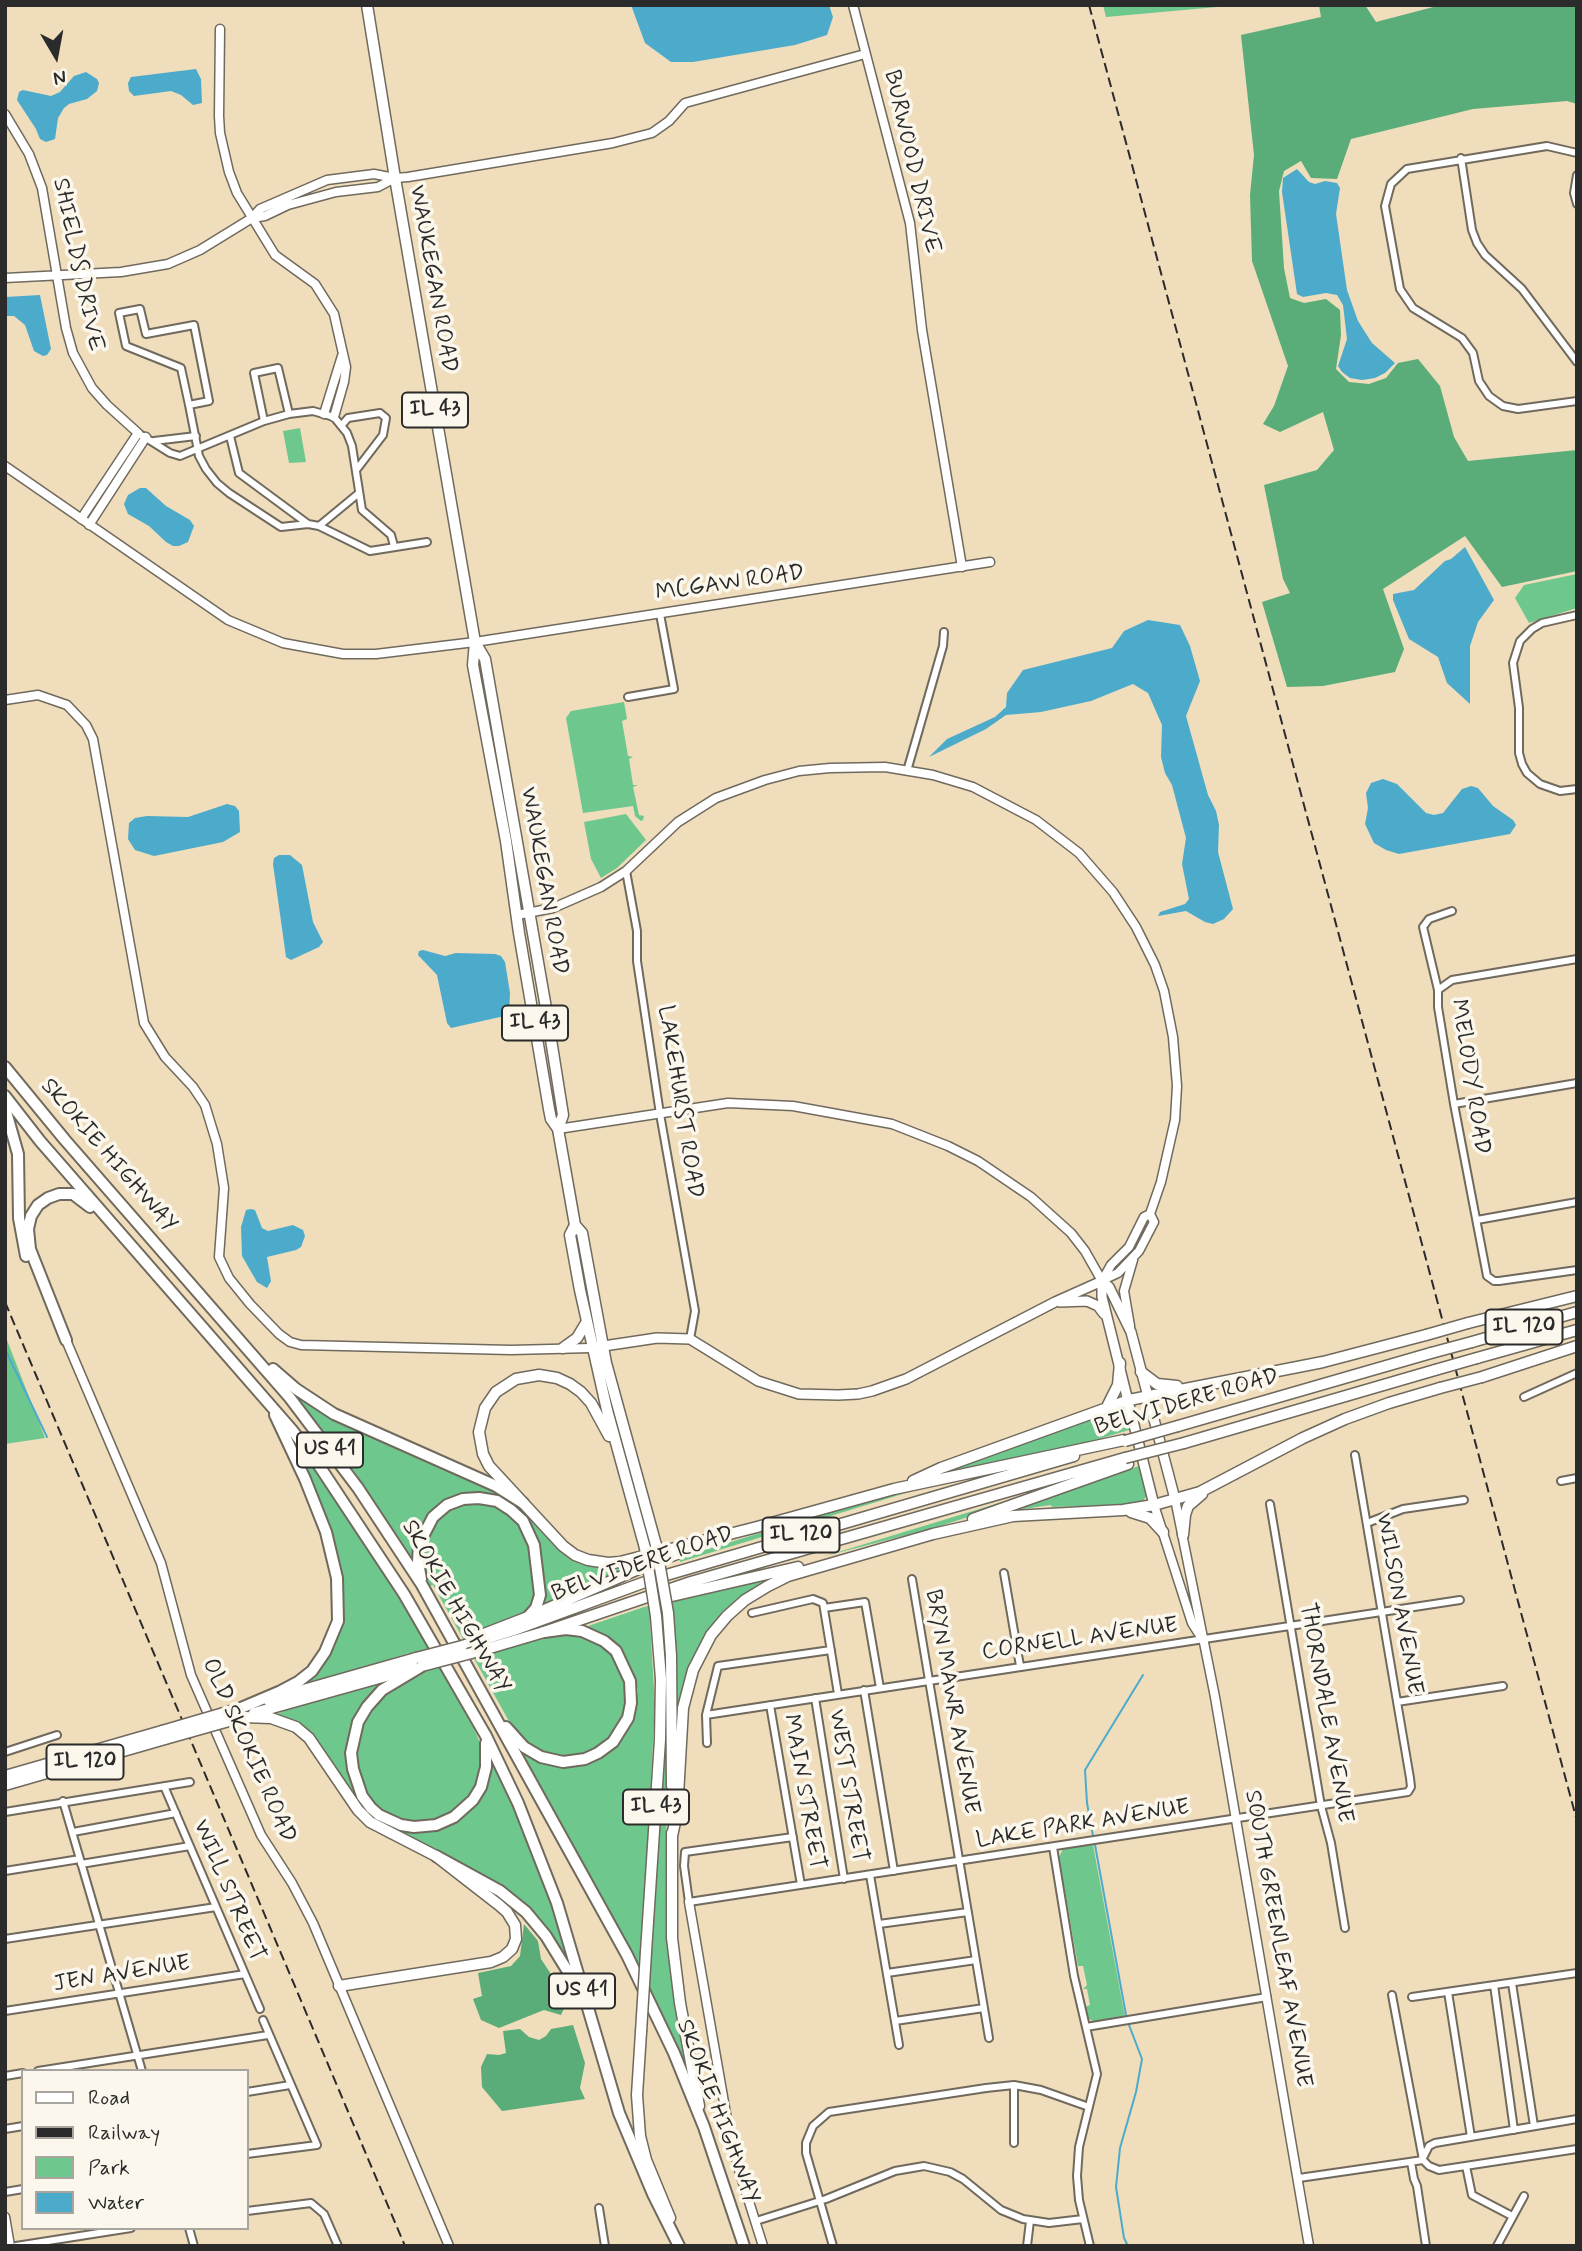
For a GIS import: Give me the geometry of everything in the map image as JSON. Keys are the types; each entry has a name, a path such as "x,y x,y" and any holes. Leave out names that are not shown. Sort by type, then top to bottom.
{"highway":[{"name":"SKOKIE HIGHWAY","path":"5,1067 65,1140 283,1390 339,1461 422,1585 627,1955 674,2053 704,2127 744,2246"},
{"name":"SKOKIE HIGHWAY","path":"5,1096 40,1141 271,1406 318,1464 380,1557 486,1736 519,1803 551,1883 619,2113 653,2194 680,2246"},
{"path":"5,1108 18,1154 19,1219 27,1263 66,1340"},
{"path":"66,1340 30,1249 28,1229 31,1216 38,1205 59,1194 73,1194 83,1199 136,1252"},
{"path":"225,1323 280,1376 334,1414 496,1486 523,1503"},
{"path":"238,1713 299,1682 312,1671 329,1645 338,1621 337,1578 326,1532 271,1406"},
{"path":"422,1585 418,1563 419,1544 433,1517 447,1505 463,1499 479,1497 497,1501 523,1521 534,1545 540,1595 536,1608 528,1617"},
{"path":"491,1708 524,1747 541,1757 563,1762 585,1759 598,1753 613,1742 622,1730 631,1703 631,1681 616,1651 604,1641 582,1631 566,1629 544,1632"},
{"path":"419,1662 382,1690 358,1722 351,1753 353,1769 362,1796 372,1808 379,1815 401,1825 414,1827 436,1825 454,1817 473,1800 481,1787 486,1767 486,1736"},
{"path":"436,1856 500,1891 526,1912 546,1936 569,1975 599,2069 619,2113"}],"main road":[{"name":"WAUKEGAN ROAD","path":"367,5 475,642 473,665 506,841 551,1119 558,1129 575,1225 582,1233 603,1346"},
{"name":"WAUKEGAN ROAD","path":"475,642 485,659 529,913 563,1115 558,1129"},
{"name":"WAUKEGAN ROAD","path":"575,1225 570,1235 591,1348"},
{"path":"591,1348 665,1338 690,1339 758,1381 799,1394 858,1394 906,1379 1055,1302 1102,1281"},
{"path":"1102,1281 1102,1297 1154,1505"},
{"path":"1102,1281 1109,1287 1131,1332 1175,1499"},
{"path":"894,1489 941,1468 1129,1400 1334,1360 1577,1296"},
{"path":"1055,1302 1087,1301 1098,1306 1108,1320"},
{"name":"BELVIDERE ROAD","path":"5,1785 163,1735 419,1662 666,1574 1577,1312"},
{"path":"563,1348 577,1338 586,1323"},
{"name":"BELVIDERE ROAD","path":"419,1662 462,1646 544,1632 691,1582 1127,1461 1577,1330"},
{"name":"IL 43","path":"603,1346 656,1545 668,1613 673,1727 672,1938 689,2057 704,2127"},
{"path":"672,1836 677,1813 686,1690 693,1670 711,1635 728,1615 745,1600 768,1586 788,1576 933,1534 1013,1516 1123,1510 1175,1499 1210,1487 1345,1419 1577,1346"},
{"name":"IL 43","path":"591,1348 645,1548 656,1616 661,1679 660,1728 637,2095 640,2136 646,2160 680,2246"},
{"path":"1107,1407 1118,1385 1120,1363"},
{"path":"1141,1372 1157,1384 1191,1386"},
{"path":"622,1466 591,1403 581,1392 557,1378 540,1375 516,1379 496,1392 481,1419 479,1433 483,1454 489,1465 563,1546 575,1555 601,1562 621,1562 894,1489 1124,1441"},
{"path":"933,1534 1127,1461"},
{"path":"1183,1535 1188,1506 1210,1487"},
{"path":"1123,1510 1146,1515 1158,1524 1163,1532"},
{"path":"480,1642 528,1617 650,1564 757,1527"},
{"path":"613,1610 748,1577 864,1554"},
{"path":"238,1713 271,1718 296,1727 309,1738 358,1810 370,1822 436,1856 507,1912 514,1924 516,1939 512,1948 503,1957 491,1962 338,1986"},
{"name":"BELVIDERE ROAD","path":"5,1776 163,1735"}],"street":[{"name":"BURWOOD DRIVE","path":"853,5 910,223 922,330 962,567"},
{"path":"220,29 220,133 229,172 252,218 275,255 314,284 334,314 342,356 334,417"},
{"path":"5,278 121,272 167,264 200,250 252,218 260,209 327,180 374,174 395,178 626,140 652,133 669,121 685,103 865,54"},
{"name":"SHIELDS DRIVE","path":"5,114 21,138 37,172 59,276 66,328 81,369 92,388 107,405 146,437"},
{"path":"1577,153 1547,145 1407,169 1391,184 1385,206 1400,289 1413,308 1462,338 1473,353 1483,390 1495,402 1518,409 1577,401"},
{"path":"1461,158 1472,230 1477,243 1485,255 1522,289 1577,362"},
{"path":"1577,175 1574,193 1577,204"},
{"path":"252,218 336,192 378,187 395,178"},
{"path":"189,405 209,401 194,324 146,334 140,309 119,313 126,346 181,368 199,456 206,468 229,493 281,527 308,524 319,526 370,551 427,542"},
{"path":"264,421 254,373 278,368 289,414"},
{"path":"324,414 340,376"},
{"path":"146,437 170,453 180,456 264,421 289,414 313,411 334,417 352,446 362,510 391,535 394,547"},
{"path":"341,426 348,418 380,413 386,418 383,435 357,470"},
{"path":"146,437 196,436"},
{"path":"230,436 239,473 301,516 308,524"},
{"path":"85,522 146,437"},
{"name":"MCGAW ROAD","path":"5,466 228,620 283,643 343,654 376,654 475,642 990,562"},
{"path":"319,526 359,493"},
{"path":"628,697 674,689 660,614"},
{"path":"1577,615 1542,623 1531,629 1520,641 1513,663 1519,708 1518,753 1522,764 1527,773 1540,784 1560,791 1577,789"},
{"path":"907,771 943,646 944,632"},
{"path":"5,700 38,695 67,705 86,725 93,739 144,1023 165,1057 205,1105 217,1144 224,1188 219,1257 229,1278 250,1304 279,1334 289,1342 301,1345 511,1350 591,1348"},
{"path":"517,915 576,899 626,871 678,822 716,798 799,771 885,767 933,775 973,787 1036,820 1079,853 1113,892 1136,927 1155,965 1164,991 1176,1065 1175,1117 1167,1162 1150,1214 1154,1222 1130,1265 1124,1291 1131,1332"},
{"name":"LAKEHURST ROAD","path":"626,871 637,931 637,961 660,1114 695,1311 690,1339"},
{"name":"MELODY ROAD","path":"1452,911 1429,919 1423,927 1438,990 1438,1007 1454,1104 1487,1276 1494,1281 1577,1270"},
{"path":"1438,990 1452,980 1577,959"},
{"path":"1454,1104 1577,1083"},
{"path":"558,1129 728,1103 793,1105 892,1124 978,1161 1031,1197 1071,1233 1102,1281"},
{"path":"1477,1220 1577,1202"},
{"path":"1102,1281 1111,1265 1129,1247 1144,1217 1150,1214"},
{"path":"1102,1281 1118,1273 1139,1251"},
{"name":"OLD SKOKIE ROAD","path":"66,1340 161,1563 191,1675 261,1835 302,1901 449,2246"},
{"path":"1524,1397 1577,1373"},
{"name":"WILSON AVENUE","path":"1355,1455 1407,1759"},
{"path":"1561,1481 1577,1478"},
{"name":"SOUTH GREENLEAF AVENUE","path":"1175,1499 1237,1819 1309,2246"},
{"path":"1367,1523 1403,1509 1464,1500"},
{"name":"THORNDALE AVENUE","path":"1270,1504 1321,1806 1331,1843 1345,1928"},
{"name":"SOUTH GREENLEAF AVENUE","path":"1154,1505 1192,1623 1203,1640"},
{"path":"1004,1573 1020,1666"},
{"name":"BRYN MAWR AVENUE","path":"912,1579 989,2038"},
{"path":"752,1614 813,1599 819,1600 824,1608 838,1694"},
{"name":"CORNELL AVENUE","path":"706,1715 1460,1600"},
{"path":"824,1608 864,1602 880,1688"},
{"path":"707,1743 706,1715 718,1666 831,1650"},
{"path":"1397,1702 1503,1686"},
{"path":"864,1690 894,1871"},
{"name":"WEST STREET","path":"815,1698 844,1879"},
{"name":"MAIN STREET","path":"771,1705 801,1885"},
{"path":"5,1752 57,1735"},
{"name":"LAKE PARK AVENUE","path":"689,1902 1408,1793 1411,1787 1407,1759"},
{"path":"5,1812 190,1782"},
{"name":"WILL STREET","path":"164,1786 260,2009"},
{"path":"63,1801 142,2069"},
{"path":"72,1832 176,1813"},
{"path":"763,2246 740,2173 727,2118 689,1902 684,1866 685,1852 793,1837"},
{"path":"5,1871 190,1846"},
{"path":"1053,1847 1074,1976 1097,2074 1079,2147 1077,2176 1090,2246"},
{"path":"870,1875 899,2045"},
{"path":"5,1939 216,1907"},
{"path":"879,1924 968,1912"},
{"path":"887,1973 976,1959"},
{"path":"1412,1997 1577,1973"},
{"name":"JEN AVENUE","path":"5,2011 245,1974"},
{"path":"1512,1983 1534,2126"},
{"path":"1494,1985 1514,2130"},
{"path":"1448,1992 1471,2137"},
{"path":"1392,1995 1423,2160"},
{"path":"1086,2027 1267,1997"},
{"path":"895,2021 984,2008"},
{"path":"248,2154 317,2145 263,2020"},
{"path":"50,2069 268,2035"},
{"path":"248,2092 290,2085"},
{"path":"833,2246 806,2153 806,2143 813,2126 829,2112 1014,2085 1041,2090 1089,2107"},
{"path":"1014,2085 1014,2143"},
{"path":"1423,2160 1429,2146 1577,2119"},
{"path":"1299,2178 1423,2160 1439,2170 1577,2149"},
{"path":"1411,2162 1418,2186 1426,2246"},
{"path":"1466,2166 1472,2195 1512,2216"},
{"path":"756,2221 820,2201 905,2168 933,2167 963,2179 1001,2210 1030,2221 1060,2223 1083,2219"},
{"path":"1497,2246 1524,2196"},
{"path":"248,2211 300,2202 311,2203 324,2214 338,2246"},
{"path":"599,2208 605,2246"},
{"path":"5,2217 10,2246"},
{"path":"1027,2246 1030,2221"},
{"path":"16,2246 118,2230"}],"green space":[{"path":"1103,5 1240,5 1106,17"},
{"path":"1319,5 1365,5 1376,22 1441,5 1577,5 1577,104 1567,101 1473,109 1351,139 1337,179 1311,178 1301,161 1284,171 1279,191 1284,268 1290,298 1304,303 1326,299 1340,310 1341,335 1336,369 1349,382 1369,384 1386,378 1398,363 1418,359 1440,386 1454,437 1468,461 1577,450 1577,571 1502,587 1465,536 1383,589 1404,649 1395,672 1323,686 1287,687 1262,602 1290,593 1283,579 1264,485 1317,470 1334,450 1323,412 1280,432 1263,424 1274,406 1288,366 1252,261 1250,195 1254,155 1241,35 1321,17"},
{"path":"300,428 306,462 289,463 283,431"},
{"path":"1577,574 1577,608 1529,623 1515,598 1524,585"},
{"path":"624,702 627,719 622,721 628,756 633,757 629,759 633,785 638,785 633,787 639,815 644,816 641,821 635,816 633,806 583,813 566,718 571,711"},
{"path":"626,814 646,840 617,868 601,878 591,859 584,822"},
{"path":"5,1335 45,1438 5,1444"},
{"path":"288,1386 512,1499 576,1559 639,1561 640,1564 539,1610 532,1528 483,1494 426,1520 417,1538 412,1558 357,1475"},
{"path":"1120,1405 1129,1430 1082,1444 932,1477"},
{"path":"292,1439 346,1512 392,1584 481,1745 483,1765 476,1791 443,1820 408,1823 382,1812 362,1786 357,1763 361,1729 371,1711 390,1689 421,1675 409,1653 297,1689 322,1665 334,1648 341,1626 343,1606 341,1573 334,1544"},
{"path":"1139,1466 1147,1496 1144,1499 1146,1504 1051,1505 1023,1509 1092,1481"},
{"path":"1058,1485 937,1527 822,1557"},
{"path":"922,1488 680,1562 679,1558 831,1511"},
{"path":"488,1502 515,1516 529,1540 537,1588 533,1606 519,1618 479,1630 491,1653 556,1633 578,1633 610,1650 624,1669 629,1704 614,1737 582,1757 556,1758 530,1747 515,1732 423,1570 422,1545 438,1516 462,1503"},
{"path":"783,1574 770,1581 708,1637 678,1733 674,1615 650,1622 655,1705 645,1893 650,1957 665,1752 666,1890 684,2060 589,1873 507,1730 527,1753 589,1761 634,1714 638,1691 633,1671 621,1650 588,1626 644,1607"},
{"path":"398,1675 388,1683 352,1738 360,1795 396,1826 461,1817 491,1759 505,1783 549,1888 575,1980 536,1917 375,1821 296,1722 277,1714 309,1701"},
{"path":"1093,1845 1125,2017 1095,2022 1089,2019 1085,2007 1090,2005 1087,1989 1083,1989 1087,1985 1083,1966 1078,1966 1059,1857 1063,1849"},
{"path":"524,1924 538,1941 541,1959 559,1986 566,2004 561,2015 544,2010 499,2028 481,2020 473,1999 482,1996 478,1973 511,1966 520,1956"},
{"path":"573,2025 585,2063 580,2088 585,2099 502,2111 482,2087 481,2067 487,2054 506,2053 503,2031 520,2029 529,2037 539,2040 551,2029"}],"water":[{"path":"631,5 829,5 833,17 827,35 795,45 693,62 671,62 645,43"},
{"path":"196,69 201,79 202,103 193,105 171,91 134,96 129,91 128,83 131,77"},
{"path":"86,72 97,79 97,91 87,99 64,108 58,118 55,139 46,142 40,139 17,100 19,92 23,90 51,96 60,92 74,76"},
{"path":"1297,169 1309,182 1337,183 1340,188 1336,214 1347,290 1358,321 1372,343 1395,363 1375,378 1350,378 1338,366 1347,339 1343,305 1337,295 1326,293 1303,297 1297,294 1282,192 1283,178"},
{"path":"40,295 51,349 43,356 34,351 25,325 14,316 5,316 5,297"},
{"path":"140,488 146,488 166,506 190,520 194,526 188,542 173,546 149,526 128,514 124,504 128,495"},
{"path":"1465,547 1494,600 1478,622 1470,646 1470,704 1447,683 1438,657 1409,639 1393,600 1393,594 1414,590 1445,561"},
{"path":"1148,620 1180,625 1190,646 1200,681 1186,716 1208,795 1216,811 1219,825 1218,852 1233,909 1224,919 1213,924 1186,911 1158,916 1160,912 1185,904 1189,899 1182,864 1186,838 1172,785 1165,773 1161,757 1162,725 1148,693 1133,684 1091,701 1041,712 1006,715 986,729 929,757 947,739 995,717 1006,707 1007,693 1023,670 1112,648 1124,631"},
{"path":"1383,779 1397,784 1426,813 1434,815 1443,813 1462,789 1471,786 1478,788 1493,806 1516,825 1510,834 1399,854 1386,850 1374,843 1365,824 1368,808 1366,793 1371,783"},
{"path":"227,804 235,806 239,811 240,832 223,842 154,856 135,850 128,839 129,823 135,818 188,817"},
{"path":"290,855 302,865 313,922 323,942 319,947 291,960 286,957 273,864 274,858"},
{"path":"419,951 445,956 456,953 501,956 505,962 510,993 509,1015 451,1028 447,1023 437,975 418,955"},
{"path":"246,1210 255,1210 262,1228 268,1231 293,1225 303,1230 305,1236 301,1247 296,1250 267,1257 271,1281 267,1288 257,1282 242,1256 241,1227"}],"waterway":[{"path":"5,1349 47,1437"},
{"path":"1093,1836 1085,1770 1143,1675"},
{"path":"1095,1845 1126,2015"},
{"path":"1128,2246 1124,2238 1116,2187 1120,2148 1142,2059 1129,2025"}],"railway":[{"path":"1089,5 1577,1821"},
{"path":"5,1302 405,2246"}]}
